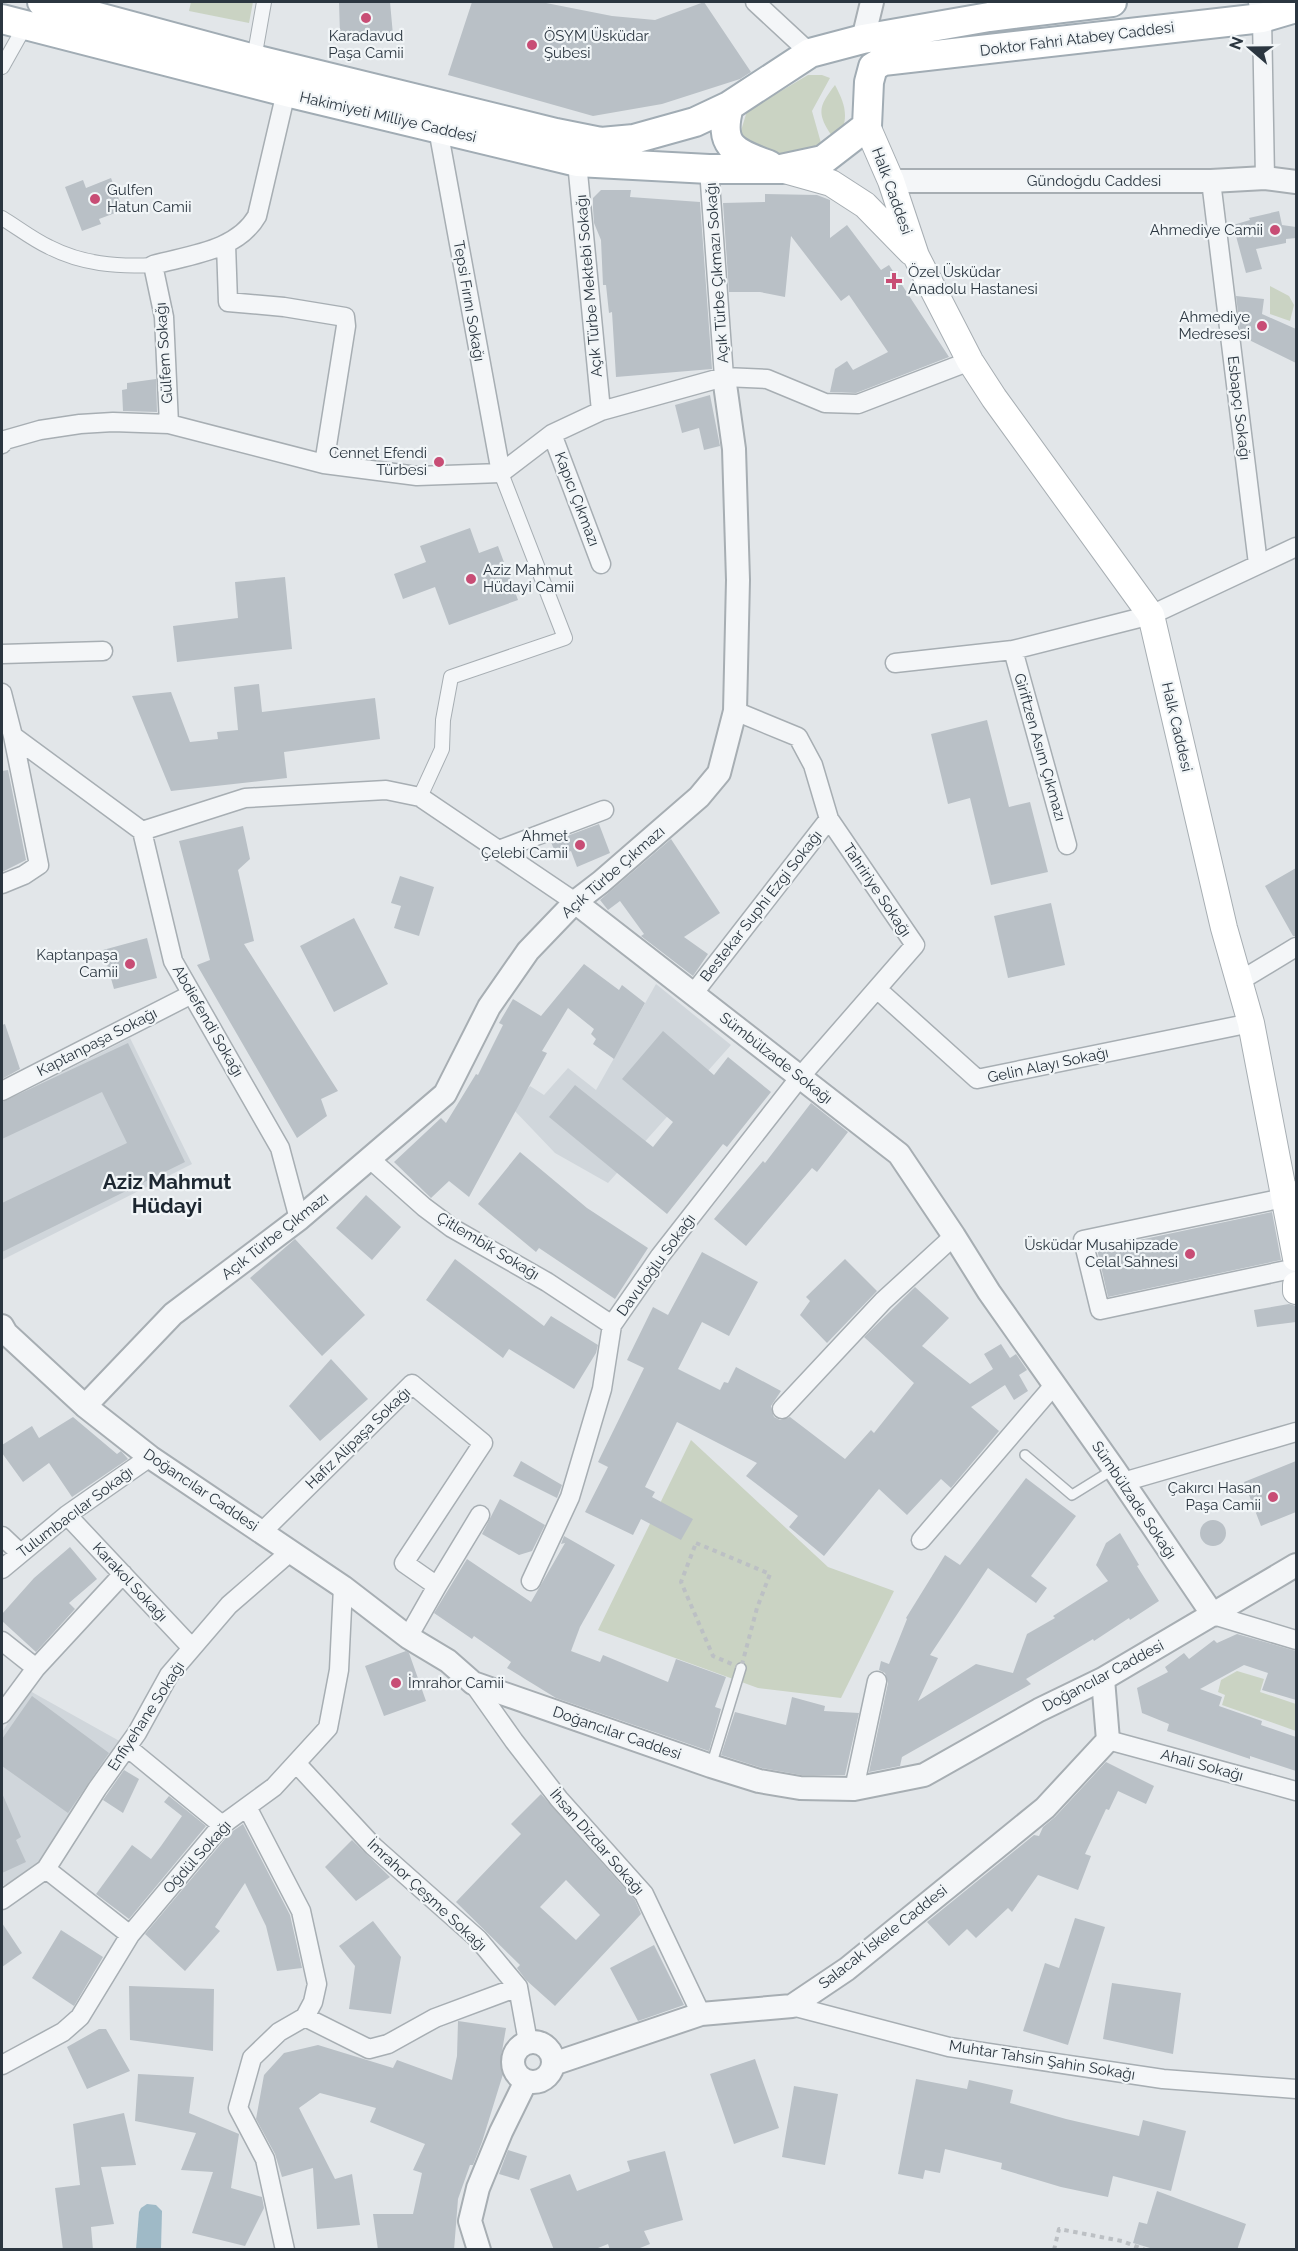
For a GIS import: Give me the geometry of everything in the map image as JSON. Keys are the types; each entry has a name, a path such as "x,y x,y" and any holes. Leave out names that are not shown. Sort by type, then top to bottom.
{"main road":[{"path":"820,50 856,64 869,82 867,126 823,160 781,169 736,151 727,140 724,130 729,106 820,50 863,39 989,17 1112,2"},
{"name":"Hakimiyeti Milliye Caddesi","path":"50,3 254,59 601,142 634,139 695,122 729,106"},
{"name":"Doktor Fahri Atabey Caddesi","path":"869,82 873,67 883,61 1260,10 1296,8"},
{"name":"Hakimiyeti Milliye Caddesi","path":"14,22 286,92 577,162 709,169 781,169"},
{"name":"Halk Caddesi","path":"867,126 891,181 916,256 970,361 1001,408 1151,615 1238,982 1251,1023 1290,1194 1296,1258"},
{"name":"Halk Caddesi","path":"781,169 831,183 865,205 916,256"},
{"path":"1296,1285 1296,1292"}],"street":[{"path":"254,59 264,2"},
{"path":"755,2 820,50"},
{"path":"863,39 872,2"},
{"path":"1260,10 1265,178"},
{"path":"2,67 14,22"},
{"path":"2,218 48,247 98,264 153,265 226,244 242,235 257,216 286,92"},
{"name":"Tepsi Fırını Sokağı","path":"438,129 501,473"},
{"name":"Açık Türbe Mektebi Sokağı","path":"577,162 601,411"},
{"name":"Açık Türbe Çıkmazı Sokağı","path":"709,169 724,377"},
{"name":"Gündoğdu Caddesi","path":"891,181 1211,181 1265,178 1296,182"},
{"name":"Esbapçı Sokağı","path":"1211,181 1258,564"},
{"path":"226,244 228,302 284,307 345,317 346,326 324,464"},
{"name":"Gülfem Sokağı","path":"153,265 164,317 169,424"},
{"path":"2,444 5,440 40,430 80,424 113,422 169,424 324,464 417,476 501,473 552,434 601,411 724,377 766,379 825,403 858,404 970,361"},
{"name":"Açık Türbe Çıkmazı","path":"85,1406 173,1314 299,1219 445,1094 489,1007 528,951 575,902 699,797 719,773 735,711 738,580 735,461 724,377"},
{"name":"Kapıcı Çıkmazı","path":"552,434 601,564"},
{"path":"420,797 442,749 443,720 451,677 565,638 501,473"},
{"path":"895,663 1013,650 1151,615 1296,547"},
{"name":"Giriftzen Asım Çıkmazı","path":"1013,650 1067,844"},
{"path":"2,654 103,651"},
{"path":"2,693 39,865 24,875 2,884"},
{"name":"Tahririye Sokağı","path":"735,711 798,737 813,765 829,819 915,945 800,1077"},
{"path":"13,736 142,831 245,798 386,790 420,797 575,902"},
{"path":"499,850 604,810"},
{"name":"Bestekar Suphi Ezgi Sokağı","path":"693,994 829,819"},
{"name":"Abdiefendi Sokağı","path":"142,831 173,961 279,1148 299,1219"},
{"name":"Sümbülzade Sokağı","path":"575,902 899,1155 989,1292 1055,1384 1213,1615"},
{"path":"1238,982 1296,947"},
{"name":"Gelin Alayı Sokağı","path":"877,989 977,1079 1251,1023"},
{"name":"Kaptanpaşa Sokağı","path":"2,1091 192,994"},
{"name":"Davutoğlu Sokağı","path":"531,1581 570,1497 602,1389 612,1326 660,1256 800,1077"},
{"name":"Çitlembik Sokağı","path":"370,1159 424,1207 452,1228 547,1282 612,1326"},
{"path":"1290,1194 1083,1240 1100,1310 1296,1268"},
{"path":"782,1409 883,1301 954,1236"},
{"name":"Doğancılar Caddesi","path":"2,1326 6,1333 85,1406 150,1457 343,1587 408,1637 448,1661 473,1683 759,1781 790,1786 854,1789 924,1775 1039,1710 1103,1678 1296,1565"},
{"name":"Hafız Alipaşa Sokağı","path":"262,1532 412,1384 483,1443 404,1563 436,1586"},
{"path":"921,1540 1055,1384"},
{"path":"1118,1476 1296,1432"},
{"name":"Tulumbacılar Sokağı","path":"2,1569 67,1515 150,1457"},
{"name":"Karakol Sokağı","path":"67,1515 192,1648"},
{"path":"408,1637 436,1586 480,1515"},
{"path":"2,1536 20,1553"},
{"name":"Enfiyehane Sokağı","path":"46,1869 127,1747 169,1675 230,1605 290,1552"},
{"path":"2,1714 36,1668 123,1574"},
{"name":"Oğdül Sokağı","path":"2,2065 63,2032 80,2017 130,1935 222,1825 274,1787 328,1728 339,1670 343,1587"},
{"path":"1213,1615 1296,1640"},
{"path":"2,1641 36,1668"},
{"path":"1103,1678 1107,1740"},
{"path":"854,1789 878,1681"},
{"name":"İhsan Dizdar Sokağı","path":"473,1683 514,1741 559,1798 644,1894 701,2014"},
{"name":"Ahali Sokağı","path":"1107,1740 1296,1791"},
{"name":"Salacak İskele Caddesi","path":"553,2064 701,2014 792,2006 846,1969 1045,1808 1107,1740"},
{"path":"127,1747 222,1825"},
{"name":"İmrahor Çeşme Sokağı","path":"296,1763 373,1846 478,1939 518,1987 528,2042"},
{"path":"247,1807 301,1911 316,1984 314,2002 305,2017 279,2032 252,2058 238,2108 265,2159 285,2250"},
{"path":"2,1900 46,1869 130,1935"},
{"path":"305,2017 369,2049 388,2044 435,2018 518,1987"},
{"name":"Muhtar Tahsin Şahin Sokağı","path":"792,2006 949,2047 1163,2079 1296,2089"},
{"path":"528,2042 541,2043 546,2047 553,2058 553,2064 552,2070 544,2079 526,2081 516,2073 513,2061 517,2049 528,2042"},
{"path":"479,2250 470,2221 478,2188 501,2132 526,2081"}],"lane":[{"path":"1025,1455 1072,1495 1118,1476"},
{"path":"711,1766 741,1668"}],"path":[{"path":"696,1543 770,1575 757,1608 741,1668 713,1656 681,1582 696,1543"},
{"path":"1054,2250 1059,2229 1122,2241 1146,2250"}],"shaded area":[{"path":"656,984 731,1045 608,1183 555,1153 512,1108 530,1086 544,1095 568,1068 596,1090"},
{"path":"130,1038 192,1164 2,1260 2,1103"},
{"path":"30,1691 123,1743 33,1872 2,1886 2,1732"}],"green space":[{"path":"191,2 253,2 249,23 189,11"},
{"path":"808,75 822,75 830,78 812,111 821,143 803,155 782,160 752,149 740,134 747,111"},
{"path":"835,85 842,101 845,117 843,128 832,136 823,121 822,110 823,104"},
{"path":"1270,286 1289,296 1294,305 1290,321 1270,314"},
{"path":"691,1440 828,1567 894,1591 841,1698 758,1688 598,1630"},
{"path":"1237,1671 1264,1679 1260,1692 1296,1704 1296,1731 1222,1705 1225,1695 1218,1692 1221,1680"}],"water":[{"path":"147,2204 156,2205 162,2211 161,2249 136,2249 139,2212"}],"building":[{"name":"Karadavud Paşa Camii","path":"339,2 390,2 393,35 340,34"},
{"path":"472,2 541,2 612,16 655,20 704,2 751,72 740,79 662,104 593,116 448,75"},
{"name":"Gulfen Hatun Camii","path":"111,178 123,210 99,219 101,224 82,231 65,187 83,180 86,188"},
{"path":"601,190 631,190 630,197 700,202 712,369 616,377 612,312 609,313 606,285 603,285 601,240 594,223 593,198"},
{"path":"765,194 817,195 830,200 830,238 847,225 881,270 889,265 949,357 856,393 830,392 835,369 847,361 853,370 888,352 849,295 841,301 791,236 785,297 760,292 729,292 723,203 765,202"},
{"path":"1279,211 1282,225 1296,227 1296,238 1286,239 1286,243 1256,249 1262,269 1246,273 1233,225 1250,220 1249,218"},
{"name":"Ahmediye Medresesi","path":"1236,296 1264,299 1262,314 1296,329 1296,363 1241,336"},
{"path":"156,379 157,412 123,411 122,390 127,389 127,383"},
{"path":"710,395 720,446 704,450 699,428 682,433 675,405"},
{"name":"Aziz Mahmut Hüdayi Camii","path":"470,528 479,553 498,546 518,600 449,625 435,587 403,599 394,574 426,562 420,546"},
{"path":"285,577 292,649 177,662 173,626 238,618 235,582"},
{"path":"259,684 262,712 375,698 380,739 284,752 287,778 171,791 132,696 171,692 190,742 218,739 217,732 238,730 234,687"},
{"path":"987,720 1009,807 1030,802 1048,872 991,885 970,798 948,804 931,734"},
{"path":"8,770 26,860 2,872 2,771"},
{"name":"Ahmet Çelebi Camii","path":"599,824 610,853 577,867 571,851 557,857 551,842"},
{"path":"243,826 250,859 238,870 254,941 244,944 338,1091 321,1099 327,1116 297,1138 197,965 210,960 179,841"},
{"path":"671,839 720,913 684,937 708,954 693,976 641,936 644,934 620,901 608,910 600,900"},
{"path":"1296,868 1296,936 1293,936 1265,886"},
{"path":"400,876 434,887 419,936 394,928 401,906 391,903"},
{"path":"1051,903 1065,965 1008,978 994,916"},
{"path":"354,918 388,984 334,1012 300,946"},
{"name":"Kaptanpaşa Camii","path":"147,938 157,978 114,989 103,950"},
{"path":"584,964 619,990 622,985 645,1003 614,1059 593,1044 596,1039 591,1034 594,1029 568,1008 542,1051 547,1053 469,1197 449,1181 431,1198 394,1162 441,1118 446,1123 476,1074 478,1075 503,1025 499,1023 513,999 541,1016"},
{"path":"5,1024 20,1069 2,1079 2,1025"},
{"path":"663,1031 714,1075 728,1057 771,1092 727,1147 723,1144 667,1214 549,1117 575,1085 653,1147 673,1122 622,1079"},
{"path":"128,1043 185,1162 2,1252 2,1203 127,1143 102,1092 2,1139 2,1102"},
{"path":"811,1103 848,1132 817,1172 812,1168 746,1246 714,1219 763,1161 765,1163"},
{"path":"520,1152 587,1208 648,1248 615,1299 539,1248 536,1252 478,1204"},
{"path":"366,1195 401,1227 372,1260 336,1228"},
{"name":"Üsküdar Musahipzade Celal Sahnesi","path":"1272,1212 1281,1260 1108,1297 1097,1249"},
{"path":"295,1239 365,1315 322,1356 250,1278"},
{"path":"702,1252 758,1282 729,1336 702,1322 678,1369 720,1390 724,1382 728,1383 736,1367 781,1391 771,1406 774,1417 780,1420 790,1417 845,1459 871,1430 874,1433 914,1383 864,1337 915,1287 949,1318 922,1346 970,1384 993,1369 984,1354 1001,1344 1010,1358 1016,1354 1027,1370 1019,1375 1028,1391 1014,1400 1005,1385 971,1407 999,1431 951,1488 941,1479 907,1515 879,1489 824,1556 789,1527 798,1516 746,1476 757,1463 677,1422 645,1487 655,1492 652,1497 693,1519 681,1540 641,1519 633,1535 585,1512 608,1467 598,1462 644,1368 627,1360 653,1307 668,1315"},
{"path":"455,1259 544,1326 551,1316 598,1345 596,1353 574,1389 509,1349 503,1358 426,1300"},
{"path":"845,1259 877,1291 827,1343 800,1315 810,1301 806,1297"},
{"path":"1289,1304 1296,1306 1296,1322 1257,1327 1254,1310"},
{"path":"331,1359 368,1399 320,1441 289,1406"},
{"path":"73,1417 117,1454 121,1451 128,1459 72,1497 49,1463 23,1482 2,1453 2,1445 32,1426 39,1438"},
{"path":"521,1461 562,1485 557,1498 513,1476"},
{"name":"Çakırcı Hasan Paşa Camii","path":"1296,1461 1296,1512 1261,1526 1244,1482"},
{"path":"1026,1478 1076,1516 1031,1576 1047,1588 1036,1603 988,1568 930,1655 938,1658 918,1701 976,1664 1013,1673 1027,1634 1055,1618 1053,1616 1108,1581 1096,1565 1106,1543 1120,1533 1159,1601 1026,1679 1031,1684 902,1757 900,1766 869,1772 888,1683 885,1673 879,1670 881,1661 889,1664 906,1618 945,1555 960,1565"},
{"path":"500,1499 545,1525 532,1551 519,1555 482,1534"},
{"path":"1213,1520 1222,1524 1226,1533 1222,1542 1213,1546 1204,1542 1200,1533 1204,1524"},
{"path":"564,1536 615,1565 580,1627 571,1651 600,1662 603,1655 668,1682 676,1659 726,1677 715,1707 721,1709 709,1751 556,1698 507,1668 511,1662 474,1636 472,1639 434,1613 467,1559 531,1602 565,1543 561,1544"},
{"path":"70,1547 97,1579 69,1603 75,1609 36,1652 2,1621 2,1614 34,1578"},
{"path":"1237,1634 1296,1651 1296,1700 1262,1690 1268,1673 1244,1665 1200,1689 1222,1697 1219,1706 1262,1721 1261,1725 1296,1737 1296,1771 1250,1756 1250,1759 1167,1731 1169,1724 1142,1713 1137,1688 1168,1672 1165,1667 1184,1653 1189,1659 1214,1640 1217,1643"},
{"name":"İmrahor Camii","path":"406,1651 409,1653 426,1701 384,1716 365,1666"},
{"path":"32,1696 109,1753 68,1813 2,1766 2,1739"},
{"path":"792,1697 825,1706 824,1711 859,1713 845,1775 801,1775 762,1768 721,1755 735,1712 786,1725"},
{"path":"1106,1762 1154,1786 1146,1804 1118,1791 1109,1810 1106,1809 1085,1854 1091,1856 1078,1890 1038,1875 1012,1912 1008,1908 976,1938 967,1929 949,1946 927,1922 1034,1835 1039,1836 1043,1827"},
{"path":"124,1770 139,1779 123,1813 103,1800"},
{"path":"2,1793 21,1837 16,1840 26,1862 2,1873"},
{"path":"541,1794 635,1900 641,1914 555,2006 526,1980 517,1968 520,1965 456,1902 521,1834 511,1824","holes":["566,1880 600,1915 576,1940 540,1907"]},
{"path":"169,1796 206,1826 129,1919 96,1894 132,1845 151,1859 161,1846 182,1816 164,1802"},
{"path":"243,1824 290,1915 302,1968 277,1971 266,1926 245,1883 215,1927 220,1931 185,1971 145,1934 230,1833"},
{"path":"352,1840 390,1877 356,1901 325,1867"},
{"path":"1075,1918 1105,1927 1068,2045 1023,2031 1045,1963 1059,1968"},
{"path":"373,1921 401,1957 391,2014 349,2009 355,1966 339,1946"},
{"path":"2,1923 22,1953 2,1967"},
{"path":"61,1930 103,1957 74,2006 32,1978"},
{"path":"654,1945 684,2005 638,2021 610,1968"},
{"path":"1112,1983 1181,1993 1173,2054 1103,2039"},
{"path":"129,1986 214,1989 213,2051 130,2040"},
{"path":"458,2021 506,2028 501,2057 508,2058 482,2142 473,2165 470,2165 458,2199 454,2250 378,2250 373,2214 413,2214 422,2173 413,2170 425,2144 370,2122 376,2108 320,2093 299,2108 335,2179 352,2174 360,2225 317,2229 313,2168 282,2177 275,2154 256,2119 264,2075 284,2053 318,2045 393,2068 397,2060 452,2080 457,2056"},
{"path":"99,2029 106,2029 130,2071 87,2089 67,2047"},
{"path":"755,2059 779,2128 734,2144 710,2074"},
{"path":"138,2074 194,2077 189,2113 239,2134 231,2188 262,2197 264,2208 245,2246 192,2233 213,2172 181,2170 196,2133 135,2121"},
{"path":"916,2079 967,2089 969,2080 1013,2090 1010,2103 1139,2136 1143,2120 1186,2131 1171,2191 1113,2176 1108,2197 1061,2187 1001,2169 1002,2163 945,2149 940,2173 925,2170 923,2179 898,2174"},
{"path":"794,2086 838,2094 825,2165 782,2157"},
{"path":"124,2113 136,2165 101,2167 114,2224 91,2227 93,2250 63,2250 55,2188 80,2185 73,2124"},
{"path":"508,2150 527,2156 519,2180 499,2174"},
{"path":"665,2151 683,2220 644,2231 650,2244 635,2250 610,2250 608,2244 593,2250 554,2250 530,2189 570,2174 577,2191 630,2171 627,2161"},
{"path":"1157,2191 1246,2224 1237,2250 1157,2250 1133,2243 1139,2222 1147,2224"}],"place":[{"name":"Karadavud Paşa Camii","path":"366,18"},
{"name":"ÖSYM Üsküdar Şubesi","path":"532,45"},
{"name":"Gulfen Hatun Camii","path":"95,199"},
{"name":"Ahmediye Camii","path":"1275,230"},
{"name":"Özel Üsküdar Anadolu Hastanesi","path":"894,281"},
{"name":"Ahmediye Medresesi","path":"1262,326"},
{"name":"Cennet Efendi Türbesi","path":"439,462"},
{"name":"Aziz Mahmut Hüdayi Camii","path":"471,579"},
{"name":"Ahmet Çelebi Camii","path":"580,845"},
{"name":"Kaptanpaşa Camii","path":"130,964"},
{"name":"Üsküdar Musahipzade Celal Sahnesi","path":"1190,1254"},
{"name":"Çakırcı Hasan Paşa Camii","path":"1273,1497"},
{"name":"İmrahor Camii","path":"396,1683"}],"district":[{"name":"Aziz Mahmut Hüdayi","path":"167,1193"}]}
